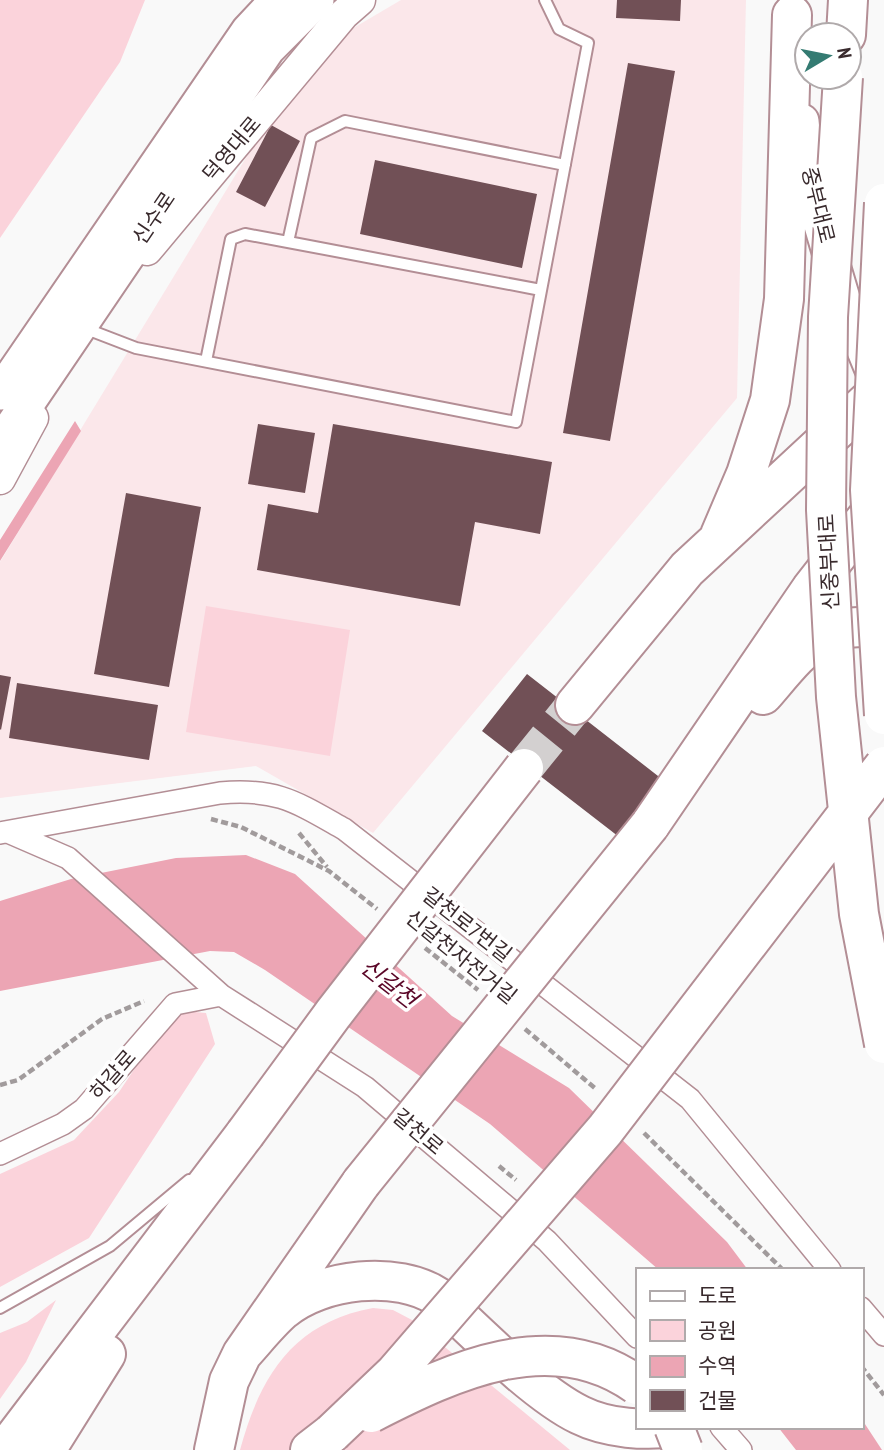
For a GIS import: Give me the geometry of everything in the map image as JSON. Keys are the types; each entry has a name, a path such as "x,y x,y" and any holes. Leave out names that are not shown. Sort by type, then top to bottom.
{"highway":[{"path":"847,21 848,0"},
{"path":"720,535 746,474 772,388 784,299 792,7"},
{"name":"신중부대로","path":"842,91 828,317 826,509 836,697 856,887 884,1044"},
{"path":"884,203 870,490 884,715"},
{"path":"575,705 687,569 720,535 883,392"},
{"path":"650,825 811,589 875,507 884,480"},
{"path":"214,1450 229,1381 242,1354 360,1183 650,825 809,643 836,630 864,626 884,631"},
{"path":"321,1442 395,1373 605,1130 884,766"},
{"path":"5,1450 333,1014 524,768"},
{"path":"46,1450 245,1134"},
{"path":"242,1354 284,1310 302,1298 350,1284 402,1282 423,1287 439,1297 551,1395 580,1415 606,1424 636,1428"},
{"path":"321,1442 455,1373 527,1356 559,1355 592,1362 620,1372 636,1384"},
{"path":"676,1429 683,1450"}],"main road":[{"name":"신수로","path":"0,393 248,31 277,0"},
{"name":"신수로","path":"0,444 268,49 317,0"},
{"name":"중부대로","path":"792,7 808,182 845,305 883,392"}],"street":[{"name":"덕영대로","path":"0,479 82,327 344,14 359,0"},
{"name":"갈천로7번길","path":"4,832 220,793 249,790 289,798 344,829 690,1099 828,1268"},
{"name":"갈천로","path":"4,832 68,858 221,995 365,1087 547,1241 636,1336"},
{"name":"하갈로","path":"0,1154 63,1124 84,1109 175,1004 221,995"},
{"path":"863,1310 884,1335"},
{"path":"723,1429 741,1450"}],"lane":[{"path":"82,327 136,348 516,422 588,43 559,29 545,0"},
{"path":"288,242 311,138 345,121 565,165"},
{"path":"206,361 231,239 245,234 541,290"},
{"path":"0,1308 110,1246 245,1134"}],"path":[{"name":"신갈천자전거길","path":"201,816 242,827 329,871 383,914"},
{"name":"신갈천자전거길","path":"414,939 489,999"},
{"name":"신갈천자전거길","path":"521,1025 602,1095"},
{"path":"641,1131 781,1268"},
{"path":"863,1369 884,1395"}],"shaded area":[{"path":"401,0 746,0 737,398 373,833 256,766 0,798 0,562 286,92 345,33"}],"green space":[{"path":"0,0 145,0 120,62 0,238"},
{"path":"206,606 350,630 330,756 186,732"},
{"path":"174,1010 206,1013 215,1044 89,1238 0,1287 0,1174 74,1140 119,1092"},
{"path":"56,1300 26,1362 0,1399 0,1333 27,1322"},
{"path":"373,1308 393,1310 412,1320 570,1450 240,1450 258,1399 284,1357 301,1340 321,1326 345,1315"}],"water":[{"path":"75,421 81,431 0,561 0,540"},
{"name":"신갈천","path":"246,855 295,874 452,1016 569,1088 727,1242 746,1268 657,1268 490,1124 265,970 234,952 210,951 0,991 0,901 71,879 176,858"},
{"path":"863,1421 882,1450 796,1450 780,1429 863,1429"}],"building":[{"path":"617,0 681,0 680,21 616,18"},
{"path":"628,63 675,71 610,441 563,433"},
{"path":"271,125 300,141 265,207 236,192"},
{"path":"375,160 537,194 522,268 360,234"},
{"path":"258,424 315,433 305,493 248,484"},
{"path":"333,424 552,462 540,534 475,522 460,606 257,570 268,504 318,513"},
{"path":"126,493 201,507 169,687 94,674"},
{"path":"527,674 667,783 623,840 482,731"},
{"path":"0,675 11,677 1,730 0,729"},
{"path":"17,683 158,705 149,760 9,738"}],"tunnel":[{"path":"524,768 575,705"}]}
